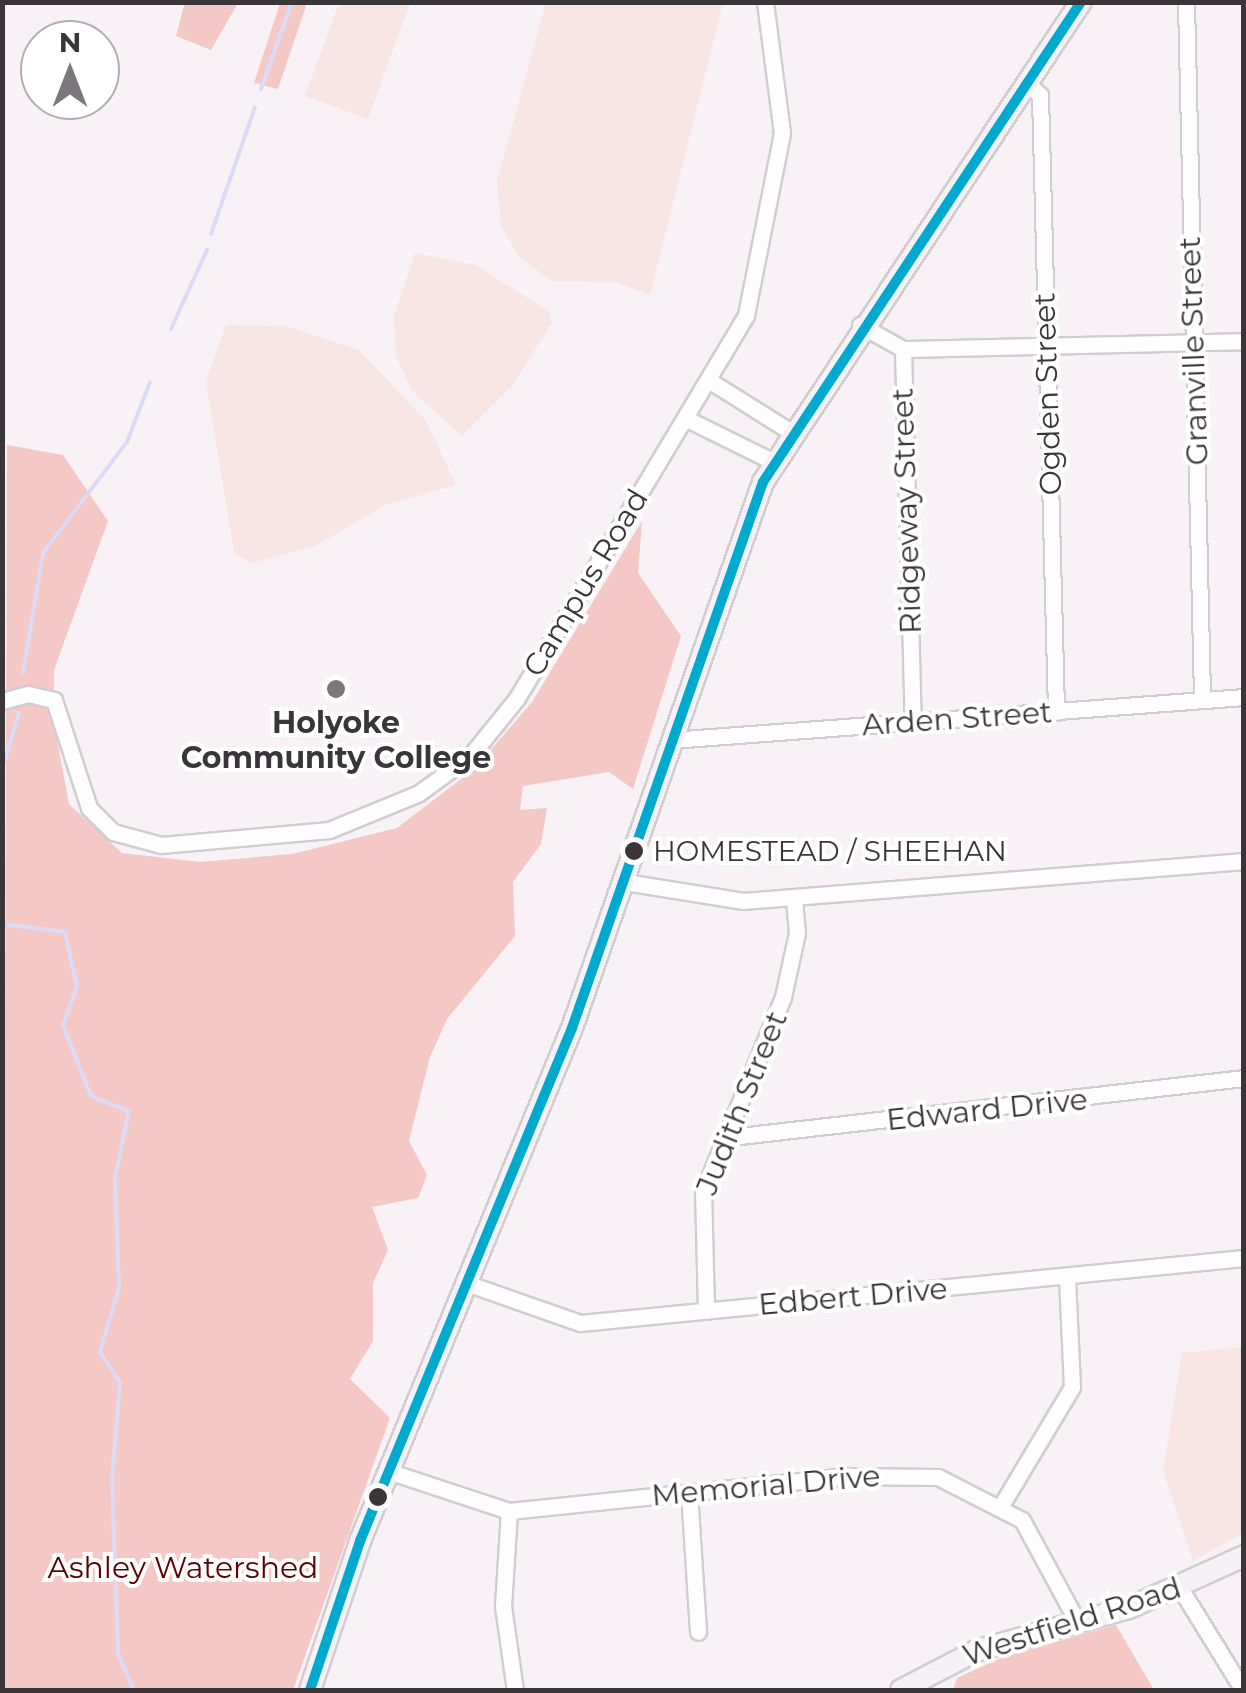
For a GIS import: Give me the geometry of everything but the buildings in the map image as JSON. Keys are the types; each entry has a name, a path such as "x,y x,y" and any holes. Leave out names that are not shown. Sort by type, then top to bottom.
{"main road":[{"path":"310,1690 388,1470 470,1284 625,882 671,740 774,462 860,325 1082,2"},
{"name":"Westfield Road","path":"901,1690 976,1651 1078,1623 1180,1588 1244,1556"}],"street":[{"name":"Campus Road","path":"2,702 35,694 62,708 84,797 123,836 208,848 364,819 446,776 500,722 710,381 750,305 776,185 782,102 765,2"},
{"name":"Granville Street","path":"1186,2 1202,700"},
{"name":"Ogden Street","path":"1026,82 1040,96 1056,712"},
{"name":"Ridgeway Street","path":"860,325 903,349 913,722"},
{"path":"903,349 1244,341"},
{"path":"710,381 792,432"},
{"path":"687,419 774,462"},
{"name":"Arden Street","path":"671,740 1244,697"},
{"path":"625,882 704,900 794,897 1244,861"},
{"name":"Judith Street","path":"706,1311 702,1198 731,1136 784,997 797,933 794,897"},
{"name":"Edward Drive","path":"731,1136 1244,1078"},
{"name":"Edbert Drive","path":"470,1284 580,1323 1244,1258"},
{"path":"1002,1504 1072,1387 1067,1276"},
{"name":"Memorial Drive","path":"388,1470 509,1510 911,1474 1002,1504 1034,1534 1078,1623"},
{"path":"689,1492 698,1632"},
{"path":"509,1510 504,1606 514,1690"},
{"path":"1180,1588 1243,1690"}],"shaded area":[{"path":"339,3 410,3 368,119 305,96"},
{"path":"546,3 723,3 650,295 615,282 552,281 520,258 501,226 497,181"},
{"path":"415,253 476,265 549,312 552,323 512,386 462,436 412,391 396,356 394,316"},
{"path":"226,325 286,326 359,350 426,421 456,485 385,505 317,545 252,563 234,553 206,381"},
{"path":"1243,1347 1243,1533 1193,1561 1163,1471 1182,1353"}],"green space":[{"path":"185,2 238,3 211,50 176,36"},
{"path":"280,3 307,3 278,89 254,83"},
{"name":"Ashley Watershed","path":"7,445 63,455 108,521 54,670 54,723 69,804 122,853 200,862 292,854 397,828 474,769 532,702 642,521 638,573 681,636 633,789 609,772 523,786 520,810 547,808 541,844 513,882 515,936 447,1019 430,1057 409,1141 427,1175 418,1198 372,1207 388,1250 373,1283 373,1341 350,1379 390,1418 293,1690 3,1690"},
{"path":"1116,1625 1154,1690 953,1690 957,1678 1003,1657"}],"waterway":[{"path":"261,89 292,2"},
{"path":"211,234 255,107"},
{"path":"171,329 207,250"},
{"path":"23,673 43,553 127,442 150,382"},
{"path":"2,769 19,713"},
{"path":"2,924 65,932 77,987 63,1025 91,1096 129,1111 115,1178 119,1288 100,1352 120,1383 112,1479 118,1654 134,1690"}],"transit line":[{"path":"310,1690 360,1541 572,1028 763,482 1081,2"}],"place":[{"name":"Holyoke Community College","path":"336,689"},
{"name":"HOMESTEAD / SHEEHAN","path":"634,851"}]}
